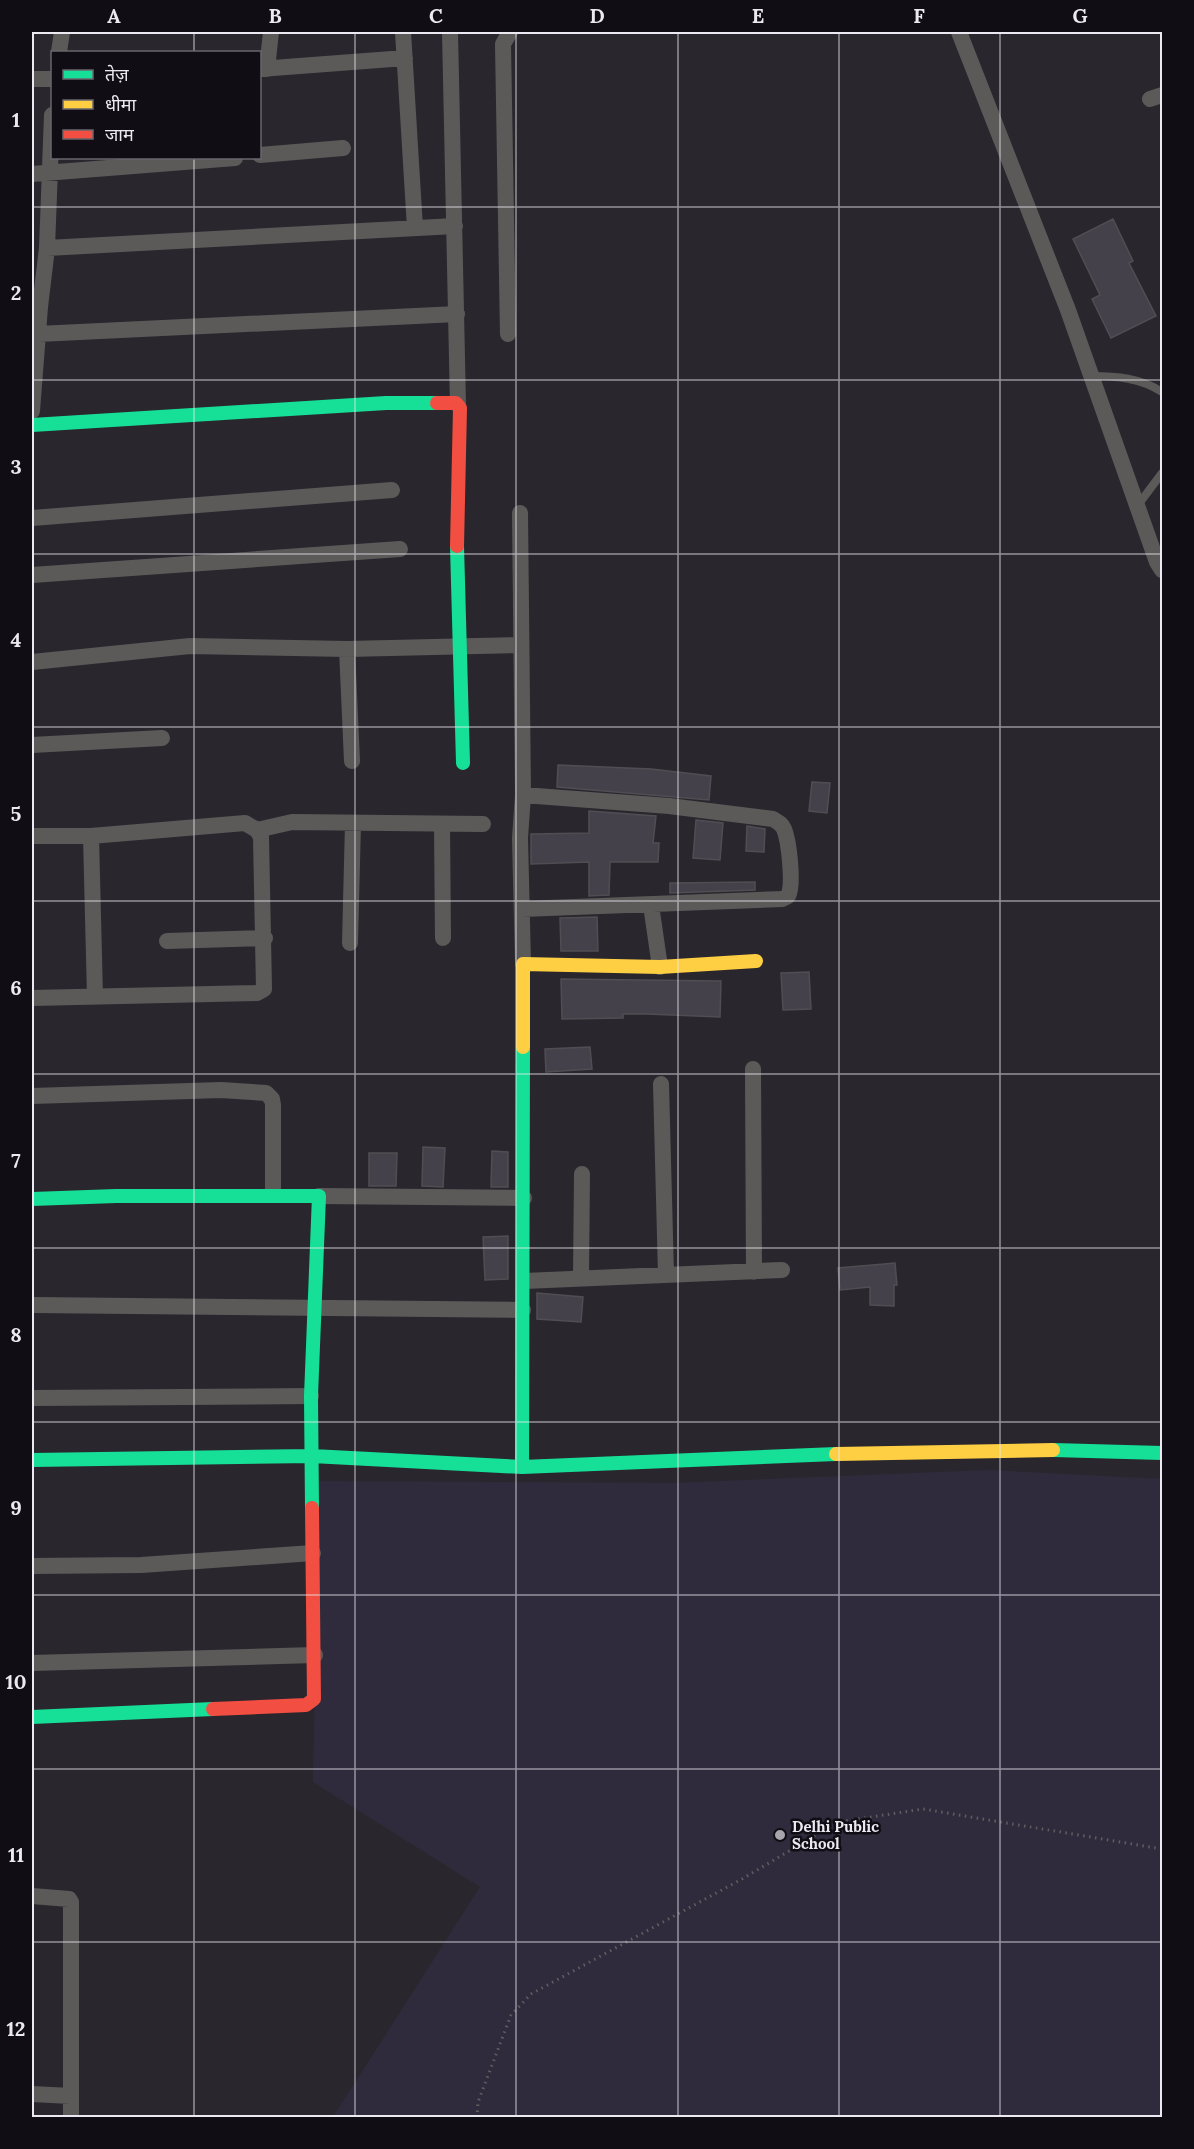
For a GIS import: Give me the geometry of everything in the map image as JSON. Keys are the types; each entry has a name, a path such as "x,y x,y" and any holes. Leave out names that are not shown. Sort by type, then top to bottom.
{"street":[{"path":"59,51 62,32"},
{"path":"271,32 263,69 405,58"},
{"path":"403,32 415,228"},
{"path":"450,32 458,405 461,427 457,534 463,763"},
{"path":"508,334 502,44 510,32"},
{"path":"959,32 1091,376 1157,562 1162,570"},
{"path":"32,79 51,79"},
{"path":"32,411 38,334 36,307 46,248 40,173 51,120"},
{"path":"261,155 343,148"},
{"path":"40,173 222,159"},
{"path":"46,248 455,226"},
{"path":"38,334 456,314"},
{"path":"32,424 386,403 453,402 458,405"},
{"path":"32,518 392,490"},
{"path":"520,513 523,795 520,838 524,1198 522,1467"},
{"path":"32,575 400,549"},
{"path":"32,662 190,646 347,649 521,645"},
{"path":"347,649 352,761"},
{"path":"32,745 162,738"},
{"path":"522,909 651,906 782,899 788,896 792,884 783,827 773,819 669,806 523,795"},
{"path":"256,830 292,822 483,824"},
{"path":"32,837 91,836 245,823 256,830 261,837 266,981 261,992 32,998"},
{"path":"350,943 353,823"},
{"path":"442,824 443,938"},
{"path":"91,836 95,997"},
{"path":"651,906 660,967"},
{"path":"167,941 265,938"},
{"path":"523,964 660,967 756,961"},
{"path":"753,1069 754,1272"},
{"path":"661,1084 666,1274"},
{"path":"32,1096 221,1090 266,1093 273,1105 273,1195"},
{"path":"581,1278 582,1174"},
{"path":"32,1199 273,1195 524,1198"},
{"path":"32,1717 306,1705 315,1696 311,1396 319,1196"},
{"path":"524,1281 782,1270"},
{"path":"32,1305 523,1310"},
{"path":"32,1398 311,1396"},
{"path":"32,1460 312,1456 522,1467 762,1456 1053,1450 1162,1454"},
{"path":"32,1566 141,1565 313,1553"},
{"path":"32,1664 315,1655"},
{"path":"32,1896 69,1899 71,1902 71,2118"},
{"path":"32,2094 71,2096"}],"lane":[{"path":"1091,376 1115,376 1138,381 1162,393"},
{"path":"1138,505 1162,473"}],"path":[{"path":"477,2118 478,2102 511,2014 531,1994 742,1879 821,1832 845,1821 923,1809 1162,1849"}],"shaded area":[{"name":"Delhi Public School","path":"989,1470 1162,1479 1162,2117 333,2117 480,1887 313,1782 319,1481 673,1483"}],"building":[{"path":"1113,219 1133,261 1129,263 1156,316 1111,338 1092,299 1100,295 1073,239"},
{"path":"558,765 651,769 711,776 709,800 557,787"},
{"path":"812,782 830,783 827,813 809,811"},
{"path":"589,811 656,816 653,843 659,843 658,862 610,862 609,895 589,896 589,862 531,864 531,834 589,833"},
{"path":"696,820 723,823 720,860 693,858"},
{"path":"747,826 765,829 764,852 746,851"},
{"path":"755,882 755,890 670,893 670,883"},
{"path":"597,917 598,951 561,951 560,918"},
{"path":"809,972 811,1009 783,1010 781,973"},
{"path":"561,979 721,981 720,1017 623,1014 623,1018 562,1019"},
{"path":"590,1047 592,1069 546,1072 545,1049"},
{"path":"423,1147 445,1148 443,1187 422,1186"},
{"path":"492,1151 508,1152 508,1187 491,1187"},
{"path":"369,1153 397,1153 396,1186 369,1186"},
{"path":"508,1236 508,1279 485,1280 483,1237"},
{"path":"895,1263 897,1285 894,1285 894,1306 870,1305 870,1287 840,1290 838,1268"},
{"path":"537,1293 583,1297 581,1322 537,1319"}],"traffic: fast":[{"path":"32,425 386,403 437,403"},
{"path":"457,546 463,763"},
{"path":"522,1467 523,1047"},
{"path":"32,1199 116,1196 319,1196 311,1396 312,1508"},
{"path":"1053,1450 1162,1453"},
{"path":"32,1460 312,1456 522,1467 836,1454"},
{"path":"32,1717 213,1709"}],"traffic: slow":[{"path":"523,1047 523,964 660,967 756,961"},
{"path":"836,1454 1053,1450"}],"traffic: jam":[{"path":"437,403 456,403 460,408 457,546"},
{"path":"213,1709 306,1705 314,1699 312,1508"}],"place":[{"name":"Delhi Public School","path":"780,1835"}]}
